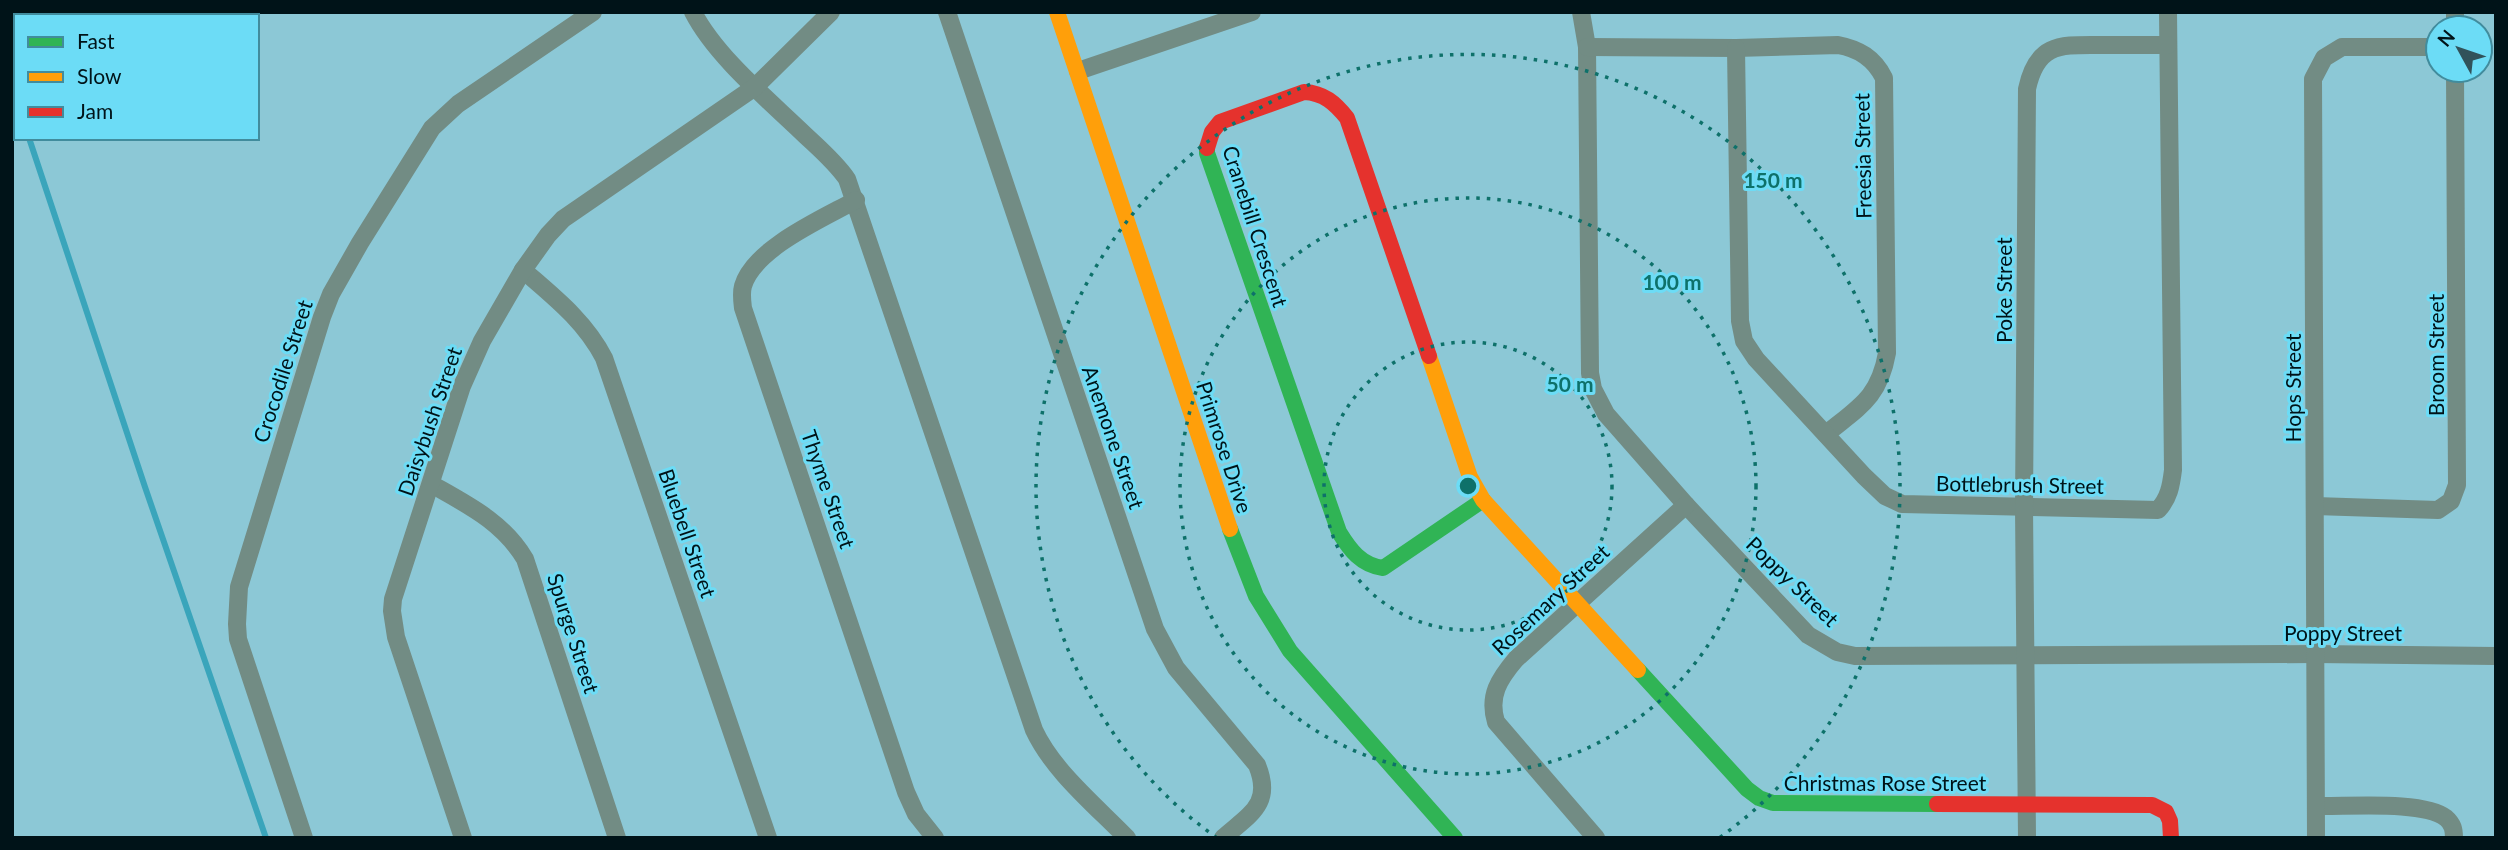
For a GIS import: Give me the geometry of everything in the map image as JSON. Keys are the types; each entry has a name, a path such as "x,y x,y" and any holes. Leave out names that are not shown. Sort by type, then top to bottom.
{"street":[{"name":"Crocodile Street","path":"304,838 248,674 239,639 237,607 239,587 322,317 331,294 360,243 432,128 458,104 593,12"},
{"path":"692,12 706,34 755,87 840,169 856,200 1034,730 1053,761 1127,838"},
{"path":"755,87 831,12"},
{"name":"Anemone Street","path":"947,12 1155,629 1176,668 1257,765 1263,779 1264,793 1260,805 1223,838"},
{"name":"Primrose Drive","path":"1057,12 1237,551 1256,596 1290,651 1451,836"},
{"path":"1078,71 1252,12"},
{"name":"Poppy Street","path":"1581,12 1587,47 1590,373 1593,389 1606,414 1686,505 1808,635 1837,652 1856,656 2496,656"},
{"name":"Bottlebrush Street","path":"1736,48 1740,321 1744,341 1756,359 1885,496 1902,504 2158,510 2166,501 2171,486 2168,12"},
{"name":"Freesia Street","path":"1587,47 1736,48 1838,45 1850,47 1872,60 1884,78 1887,353 1883,375 1875,391 1826,434"},
{"name":"Poke Street","path":"2027,838 2024,507 2027,89 2031,71 2040,58 2062,45 2168,45"},
{"name":"Hops Street","path":"2316,838 2313,79 2324,58 2342,47 2424,47"},
{"name":"Broom Street","path":"2315,506 2438,510 2451,501 2457,485 2455,84"},
{"name":"Daisybush Street","path":"463,838 396,637 392,611 393,599 467,375 482,341 523,270 563,219 755,87"},
{"name":"Cranebill Crescent","path":"1483,500 1383,568 1365,564 1346,544 1333,515 1207,153 1211,133 1220,122 1304,92 1324,95 1336,104 1347,118 1470,477 1483,500 1576,604"},
{"name":"Thyme Street","path":"856,200 776,247 761,259 743,284 743,308 906,792 916,814 935,838"},
{"name":"Bluebell Street","path":"523,270 572,312 597,344 604,358 768,838"},
{"name":"Spurge Street","path":"431,484 483,513 501,527 515,542 525,559 617,838"},
{"name":"Rosemary Street","path":"1596,838 1496,722 1492,711 1494,691 1499,679 1516,659 1686,505"},
{"name":"Christmas Rose Street","path":"1576,604 1737,779 1759,798 1773,803 2160,806 2171,819 2171,838"},
{"path":"2316,806 2421,807 2448,819 2454,828 2454,838"}],"waterway":[{"path":"12,98 14,102"},
{"path":"30,140 266,838"}],"traffic: fast":[{"path":"1207,148 1339,532 1347,545 1368,564 1383,568 1483,500"},
{"path":"1230,529 1256,596 1290,651 1455,838"},
{"path":"1638,670 1747,789 1759,798 1773,803 1937,804"}],"traffic: slow":[{"path":"1057,12 1230,529"},
{"path":"1429,356 1470,477 1483,500 1638,670"}],"traffic: jam":[{"path":"1207,148 1212,132 1220,122 1304,92 1323,97 1338,108 1347,118 1429,356"},
{"path":"1937,804 2152,805 2166,812 2170,821 2171,838"}]}
